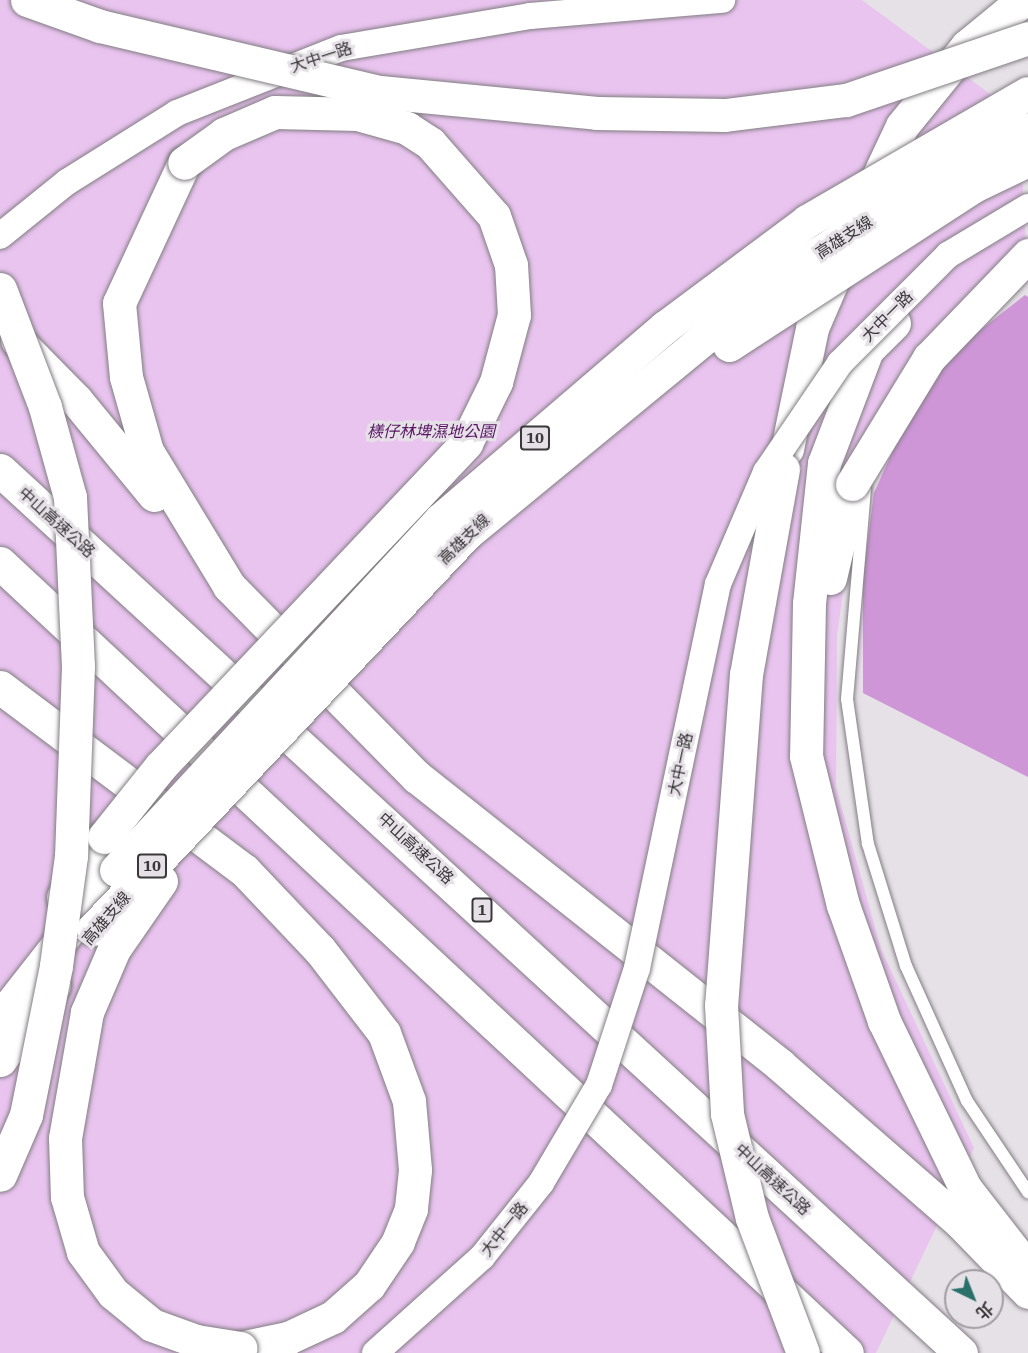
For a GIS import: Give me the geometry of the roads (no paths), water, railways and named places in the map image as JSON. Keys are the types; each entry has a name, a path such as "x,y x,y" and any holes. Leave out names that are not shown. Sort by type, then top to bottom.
{"highway":[{"path":"27,0 100,26 380,92 597,113 725,115 846,100 1028,38"},
{"path":"803,1353 752,1218 727,1114 721,1005 746,674 783,469 812,328 903,126 967,46 1022,1"},
{"name":"高雄支線","path":"0,1018 13,985 116,870 441,519 665,327 807,221 1028,93"},
{"path":"13,985 40,932 104,837 160,767 466,443 496,382 514,315 511,265 494,216 430,143 407,128 358,114 275,112 224,134 184,163 119,303 126,377 147,451 229,586"},
{"name":"高雄支線","path":"2,1058 93,929 467,533 768,286 961,161 1028,129"},
{"path":"511,496 593,454 749,329 974,186 1028,160"},
{"path":"1028,199 1009,210 867,350 824,464 809,603 806,756 843,905 884,1021 965,1188 1028,1269"},
{"path":"806,756 832,564 852,484 929,358 1028,253"},
{"path":"0,289 45,407 70,497 78,666 71,856 56,966 26,1116 0,1175"},
{"path":"0,320 76,400 229,586 417,777 780,1065 961,1223 1028,1292"},
{"name":"中山高速公路","path":"0,470 961,1353"},
{"path":"0,563 847,1353"},
{"path":"0,687 244,870 320,950 384,1033 405,1091 416,1170 411,1209 398,1242 369,1285 333,1317 288,1338 240,1348 196,1341 152,1325 113,1293 83,1252 62,1167 72,1075 87,1012 114,949 211,803"}],"street":[{"name":"大中一路","path":"0,236 67,182 168,117 341,48 530,16 722,0"},
{"name":"大中一路","path":"375,1353 482,1257 541,1183 599,1086 637,968 718,584 766,472 840,363 948,255 1028,207"}],"lane":[{"path":"1028,253 932,347 866,489 847,699 868,844 906,966 967,1101 1028,1192"}],"park label":[{"name":"檨仔林埤濕地公園","path":"431,431"}]}
